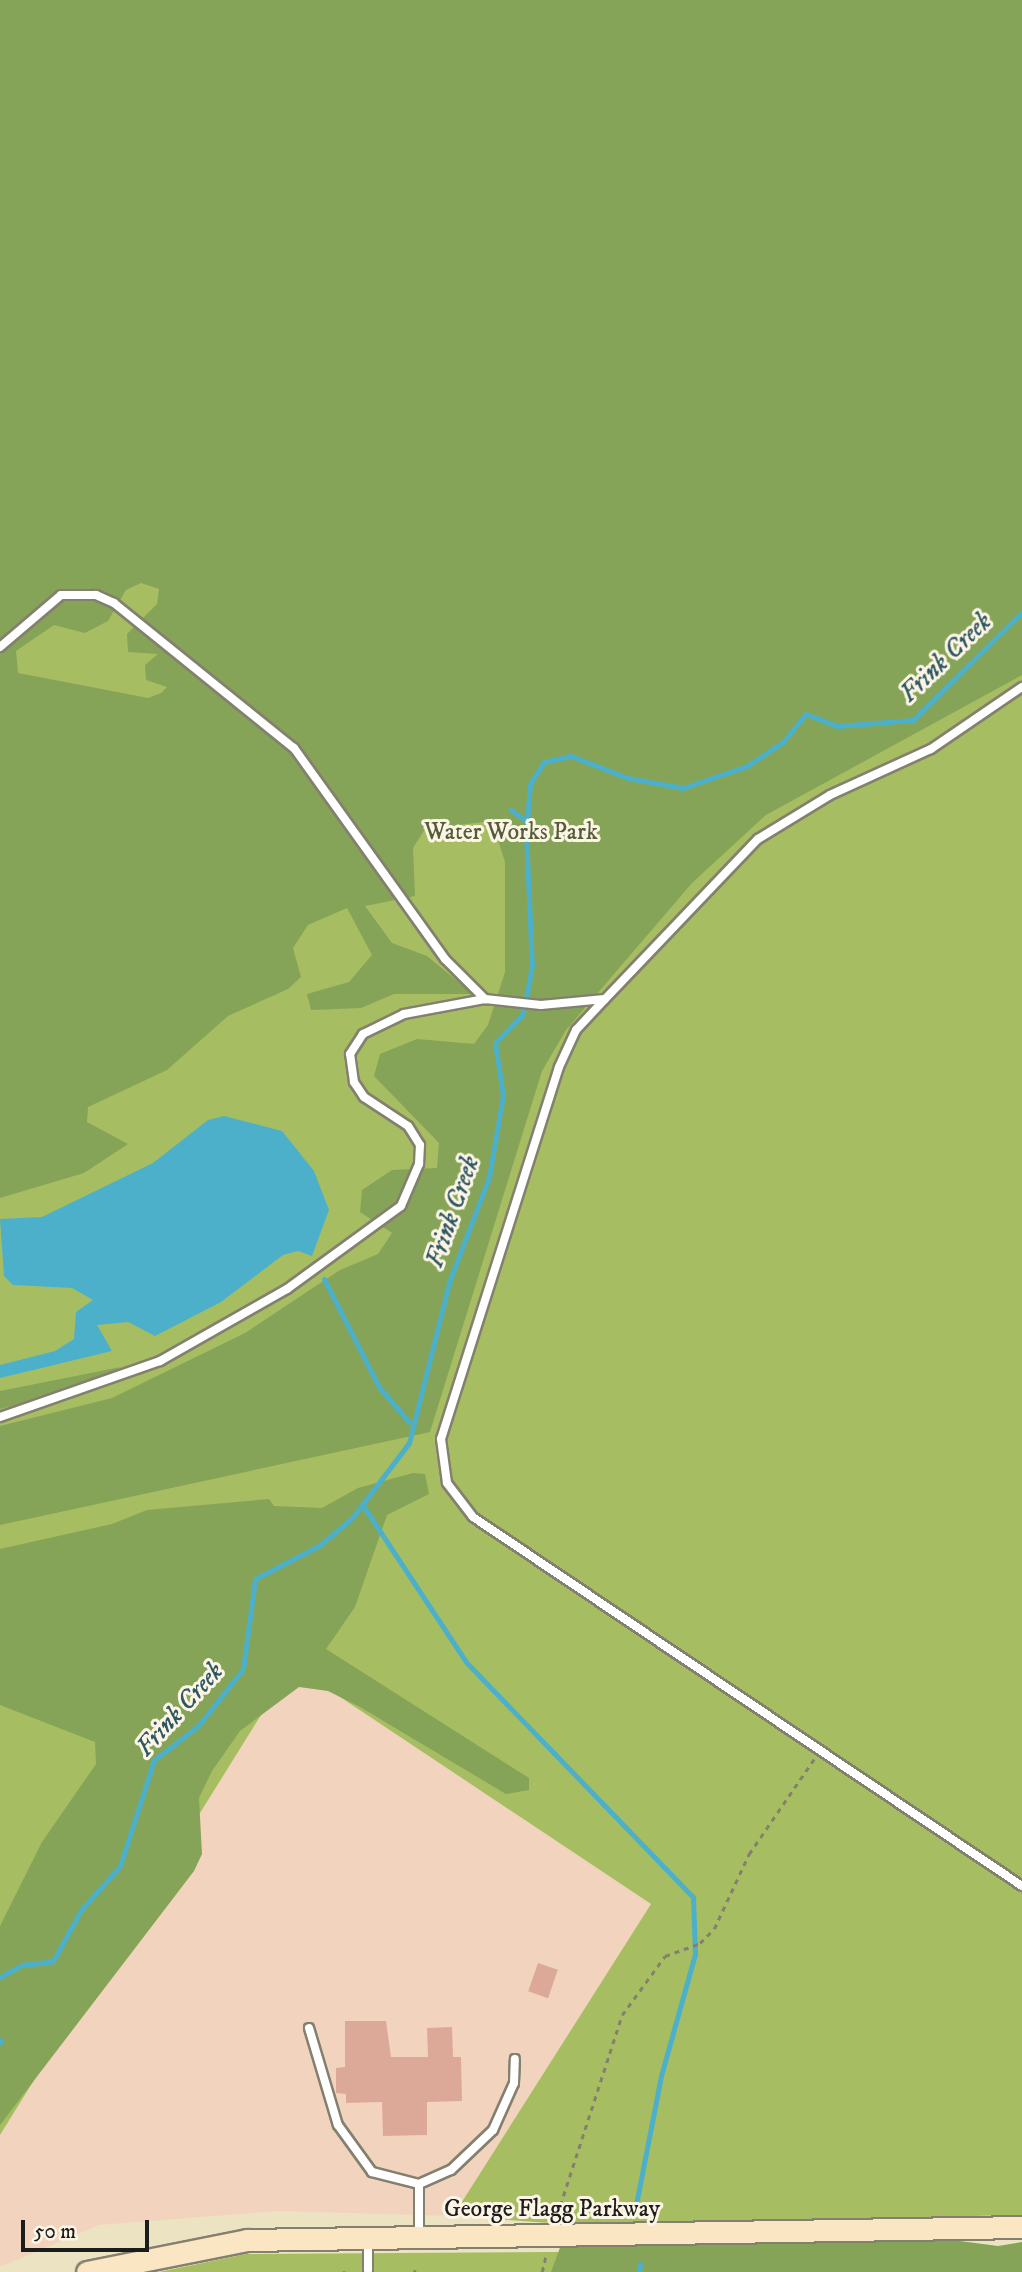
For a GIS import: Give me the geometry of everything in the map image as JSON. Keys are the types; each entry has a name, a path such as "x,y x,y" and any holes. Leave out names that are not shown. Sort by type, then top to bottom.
{"street":[{"name":"George Flagg Parkway","path":"87,2272 247,2239 551,2238 1022,2227"}],"lane":[{"path":"0,647 61,595 96,595 114,603 295,748 445,959 485,999"},
{"path":"1022,687 931,749 830,795 758,839 576,1030 559,1066 442,1439 444,1473 473,1517 1022,1886"},
{"path":"0,1417 160,1361 287,1289 381,1225 411,1191 419,1145 408,1126 364,1097 354,1082 349,1065 355,1043 404,1014 485,999 541,1005 605,999"},
{"path":"309,2028 338,2125 372,2172 419,2184 451,2170 493,2130 514,2083 515,2059"},
{"path":"419,2184 419,2237"},
{"path":"368,2237 368,2270"}],"path":[{"path":"542,2272 622,2015 652,1968 690,1945 700,1943 714,1929 749,1854 820,1750"}],"shaded area":[{"path":"292,1665 651,1904 453,2216 278,2211 99,2225 0,2267 0,2135"}],"green space":[{"name":"Water Works Park","path":"0,0 1022,0 1022,2215 578,2225 453,2216 651,1904 292,1665 0,2135"},
{"path":"0,0 1022,0 1022,675 766,815 692,883 566,1030 542,1071 430,1432 0,1525 0,1426 112,1398 245,1333 340,1270 378,1254 392,1233 360,1212 362,1190 392,1170 437,1168 439,1143 374,1076 380,1054 417,1039 474,1044 488,1025 505,972 505,862 492,821 425,829 413,848 415,896 365,906 392,943 427,956 473,994 394,994 361,1008 311,1010 307,994 349,982 372,955 347,908 308,925 293,948 301,977 288,989 228,1016 167,1070 88,1107 87,1122 128,1144 84,1173 0,1198","holes":["141,583 159,589 157,604 127,634 128,652 158,654 145,665 146,680 167,687 161,693 148,698 18,673 16,651 54,625 85,633 108,621 126,590"]},
{"path":"121,1367 82,1388 0,1409 0,1391"},
{"path":"413,1473 425,1474 429,1494 387,1515 355,1607 326,1649 529,1778 529,1790 506,1794 360,1707 328,1691 299,1687 240,1731 212,1771 199,1798 202,1854 194,1871 0,2125 0,1926 42,1842 96,1764 95,1742 0,1705 0,1549 112,1524 147,1510 269,1499 274,1506 322,1508 358,1488"},
{"path":"945,2239 998,2246 1022,2242 1022,2272 551,2272 561,2245"},
{"path":"1022,2249 1022,2272 159,2272 246,2254"}],"water":[{"path":"224,1116 282,1131 314,1171 329,1210 312,1256 298,1251 283,1255 221,1302 155,1336 128,1322 97,1325 112,1351 0,1378 0,1365 55,1351 74,1339 76,1312 93,1300 72,1288 13,1285 4,1276 0,1219 42,1217 153,1163 208,1120"}],"building":[{"path":"538,1963 558,1970 548,1998 528,1991"},
{"path":"345,2021 386,2021 391,2057 428,2057 427,2028 452,2027 453,2057 461,2057 462,2101 427,2102 427,2135 383,2136 382,2102 346,2103 346,2094 336,2093 336,2068 345,2067"}],"waterway":[{"name":"Frink Creek","path":"0,1977 22,1965 53,1961 81,1910 120,1866 154,1760 198,1726 243,1669 255,1579 320,1545 352,1518 409,1443 449,1282 489,1177 503,1095 495,1043 522,1015 527,993 532,966 526,832 530,784 544,762 571,756 628,778 683,788 747,766 783,742 806,714 837,726 913,720 1022,612"},
{"path":"511,810 528,822"},
{"path":"324,1279 379,1387 409,1422"},
{"path":"362,1504 466,1662 693,1897 695,1954 661,2076 635,2210"},
{"path":"639,2272 640,2264"}]}
